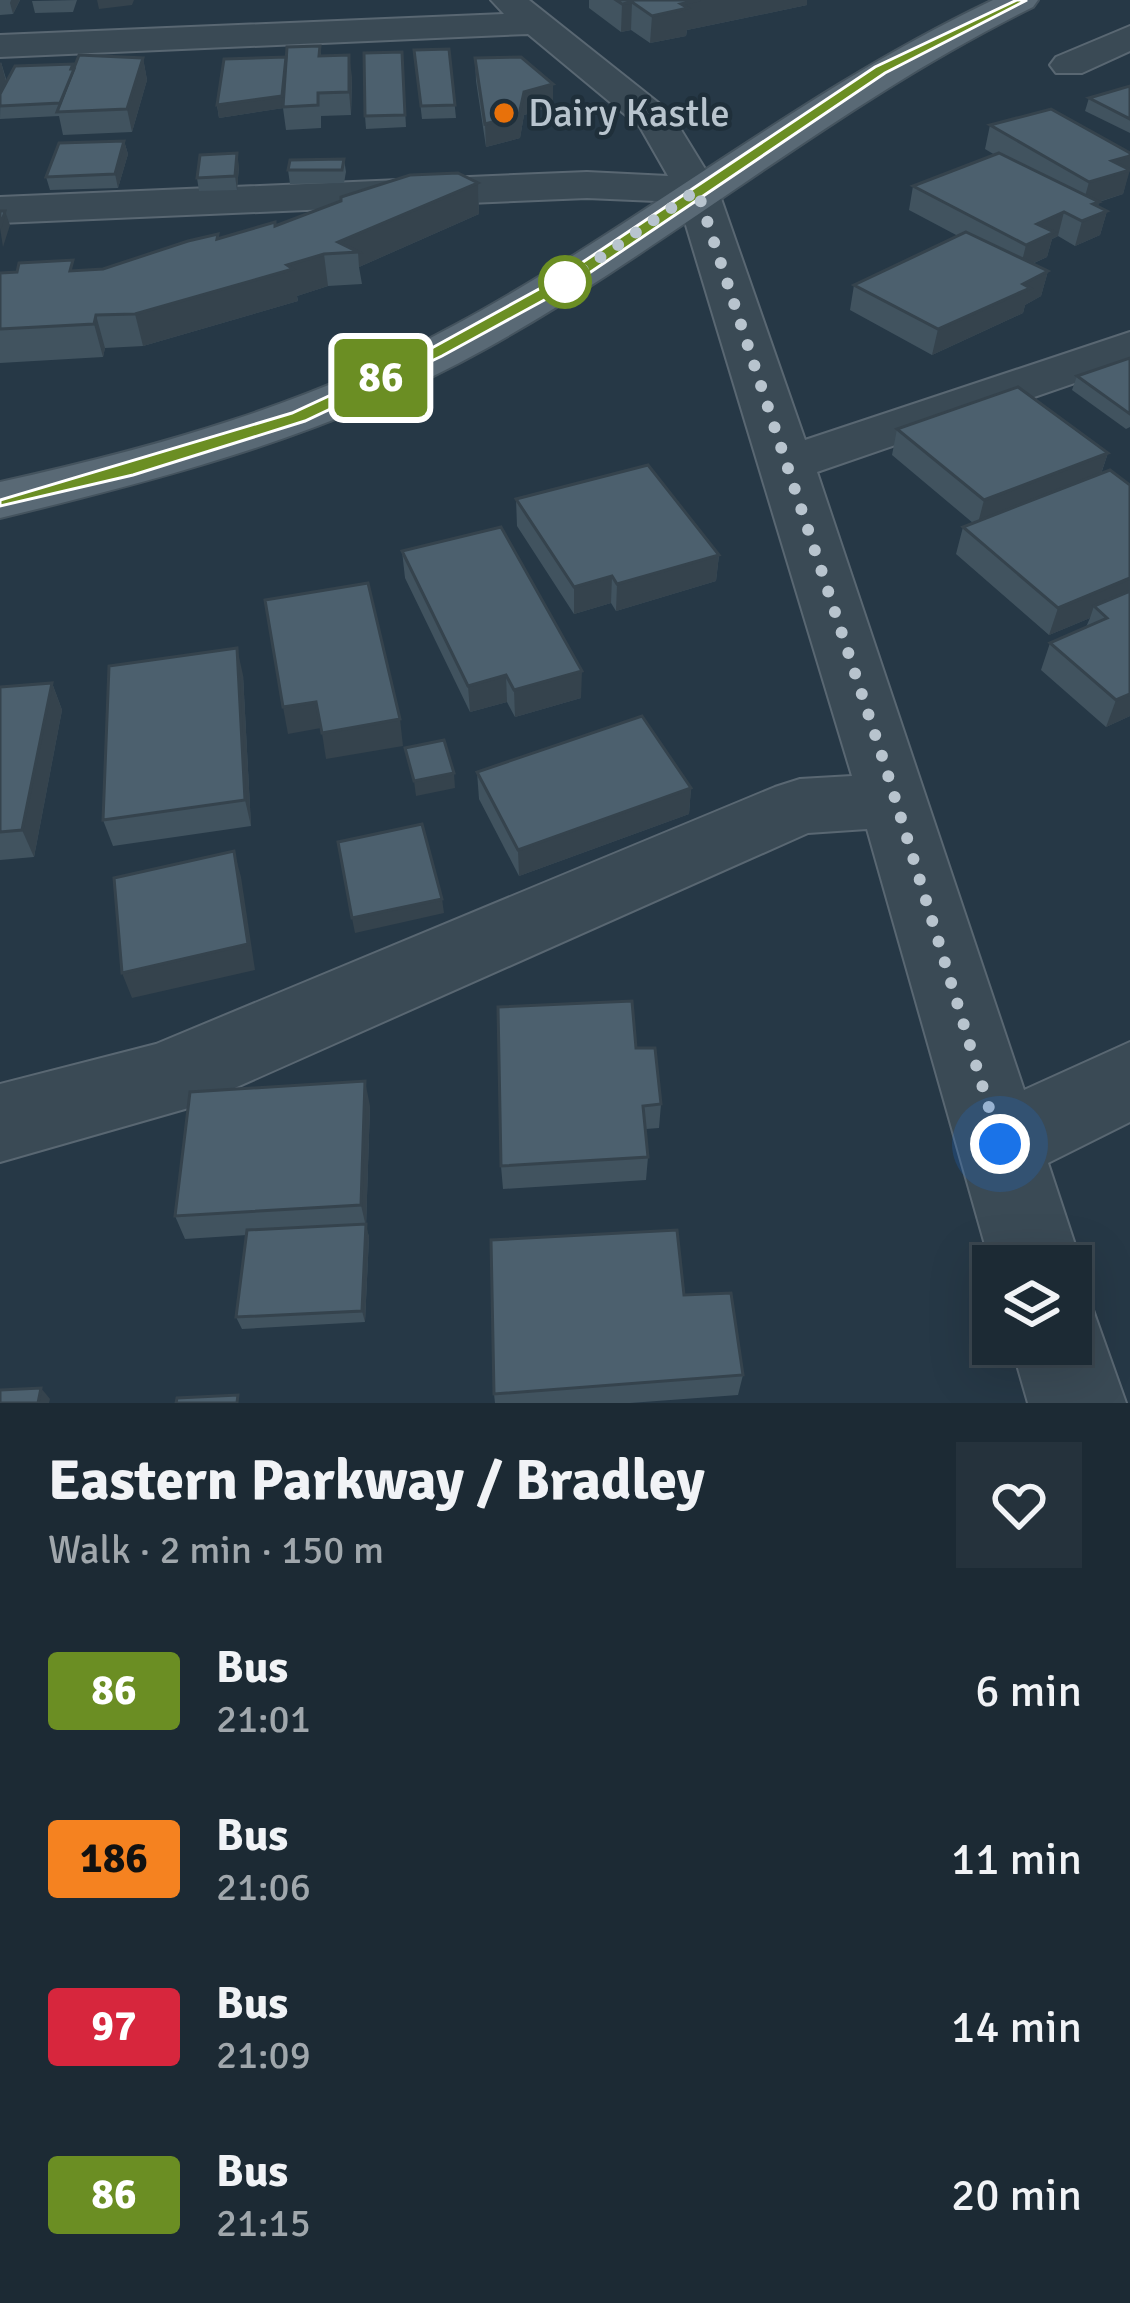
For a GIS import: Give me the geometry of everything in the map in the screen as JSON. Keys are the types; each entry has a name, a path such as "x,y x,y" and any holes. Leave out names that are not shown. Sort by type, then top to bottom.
{"main road":[{"path":"0,500 126,471 298,417 436,352 565,282 880,70 1021,0"}],"street":[{"path":"0,46 523,11 656,120 697,190 895,800 1030,1245"},
{"path":"1069,65 1130,37"},
{"path":"0,210 587,185 697,190"},
{"path":"787,464 1130,347"},
{"path":"0,1123 164,1081 800,806 895,800"},
{"path":"1000,1144 1130,1080"},
{"path":"1065,1365 1076,1403"}],"building":[{"path":"616,0 700,0 681,4 688,8 652,16 632,2"},
{"path":"320,46 319,56 349,55 349,92 318,93 318,105 283,107 287,47"},
{"path":"449,49 455,105 421,106 414,50"},
{"path":"402,52 405,115 365,116 364,53"},
{"path":"79,55 143,58 127,109 57,112"},
{"path":"286,57 282,96 217,105 224,59"},
{"path":"521,57 553,84 524,92 519,115 485,124 475,58"},
{"path":"73,64 60,103 0,106 0,94 15,66"},
{"path":"1130,86 1130,119 1089,98"},
{"path":"1051,109 1130,153 1112,161 1130,170 1089,182 990,125"},
{"path":"124,141 115,174 46,177 59,143"},
{"path":"237,153 235,176 197,178 200,155"},
{"path":"999,153 1099,202 1093,204 1107,211 1082,221 1064,212 1037,224 1054,232 1026,245 913,186"},
{"path":"344,159 342,170 288,170 290,160"},
{"path":"458,173 478,183 338,242 358,252 324,254 287,265 293,269 135,314 96,315 94,324 0,329 0,273 17,272 19,263 73,260 70,271 103,269 188,241 218,234 217,239 275,222 275,226 341,201 341,197 410,175"},
{"path":"966,232 1048,271 1023,284 1030,288 938,329 854,285"},
{"path":"1130,358 1130,414 1077,376"},
{"path":"1018,387 1108,453 984,500 897,429"},
{"path":"648,465 719,555 617,584 612,576 574,587 516,499"},
{"path":"1110,470 1130,485 1130,578 1058,608 963,527"},
{"path":"501,527 582,671 514,690 506,675 468,686 402,551"},
{"path":"368,583 400,719 322,733 316,702 283,707 265,600"},
{"path":"1130,591 1130,694 1116,700 1050,643 1107,618 1094,606"},
{"path":"237,648 245,800 103,820 109,666"},
{"path":"52,683 22,830 0,832 0,687"},
{"path":"642,716 691,788 518,850 477,772"},
{"path":"444,740 454,773 414,781 405,748"},
{"path":"422,824 442,899 352,918 338,842"},
{"path":"234,851 248,944 122,973 114,878"},
{"path":"632,1001 636,1048 655,1048 661,1104 643,1106 648,1157 501,1166 498,1007"},
{"path":"365,1081 361,1205 175,1216 190,1092"},
{"path":"366,1224 362,1311 236,1317 247,1230"},
{"path":"677,1230 684,1295 731,1293 743,1375 494,1394 491,1240"},
{"path":"41,1388 38,1403 0,1403 0,1390"},
{"path":"238,1395 237,1403 176,1403 177,1398"}],"bus line":[{"name":"86","path":"0,500 126,471 298,417 436,352 565,282 880,70 1021,0"}],"place":[{"name":"Dairy Kastle","path":"504,113"}],"route":[{"path":"565,282 697,190 884,762 1000,1144"}]}
